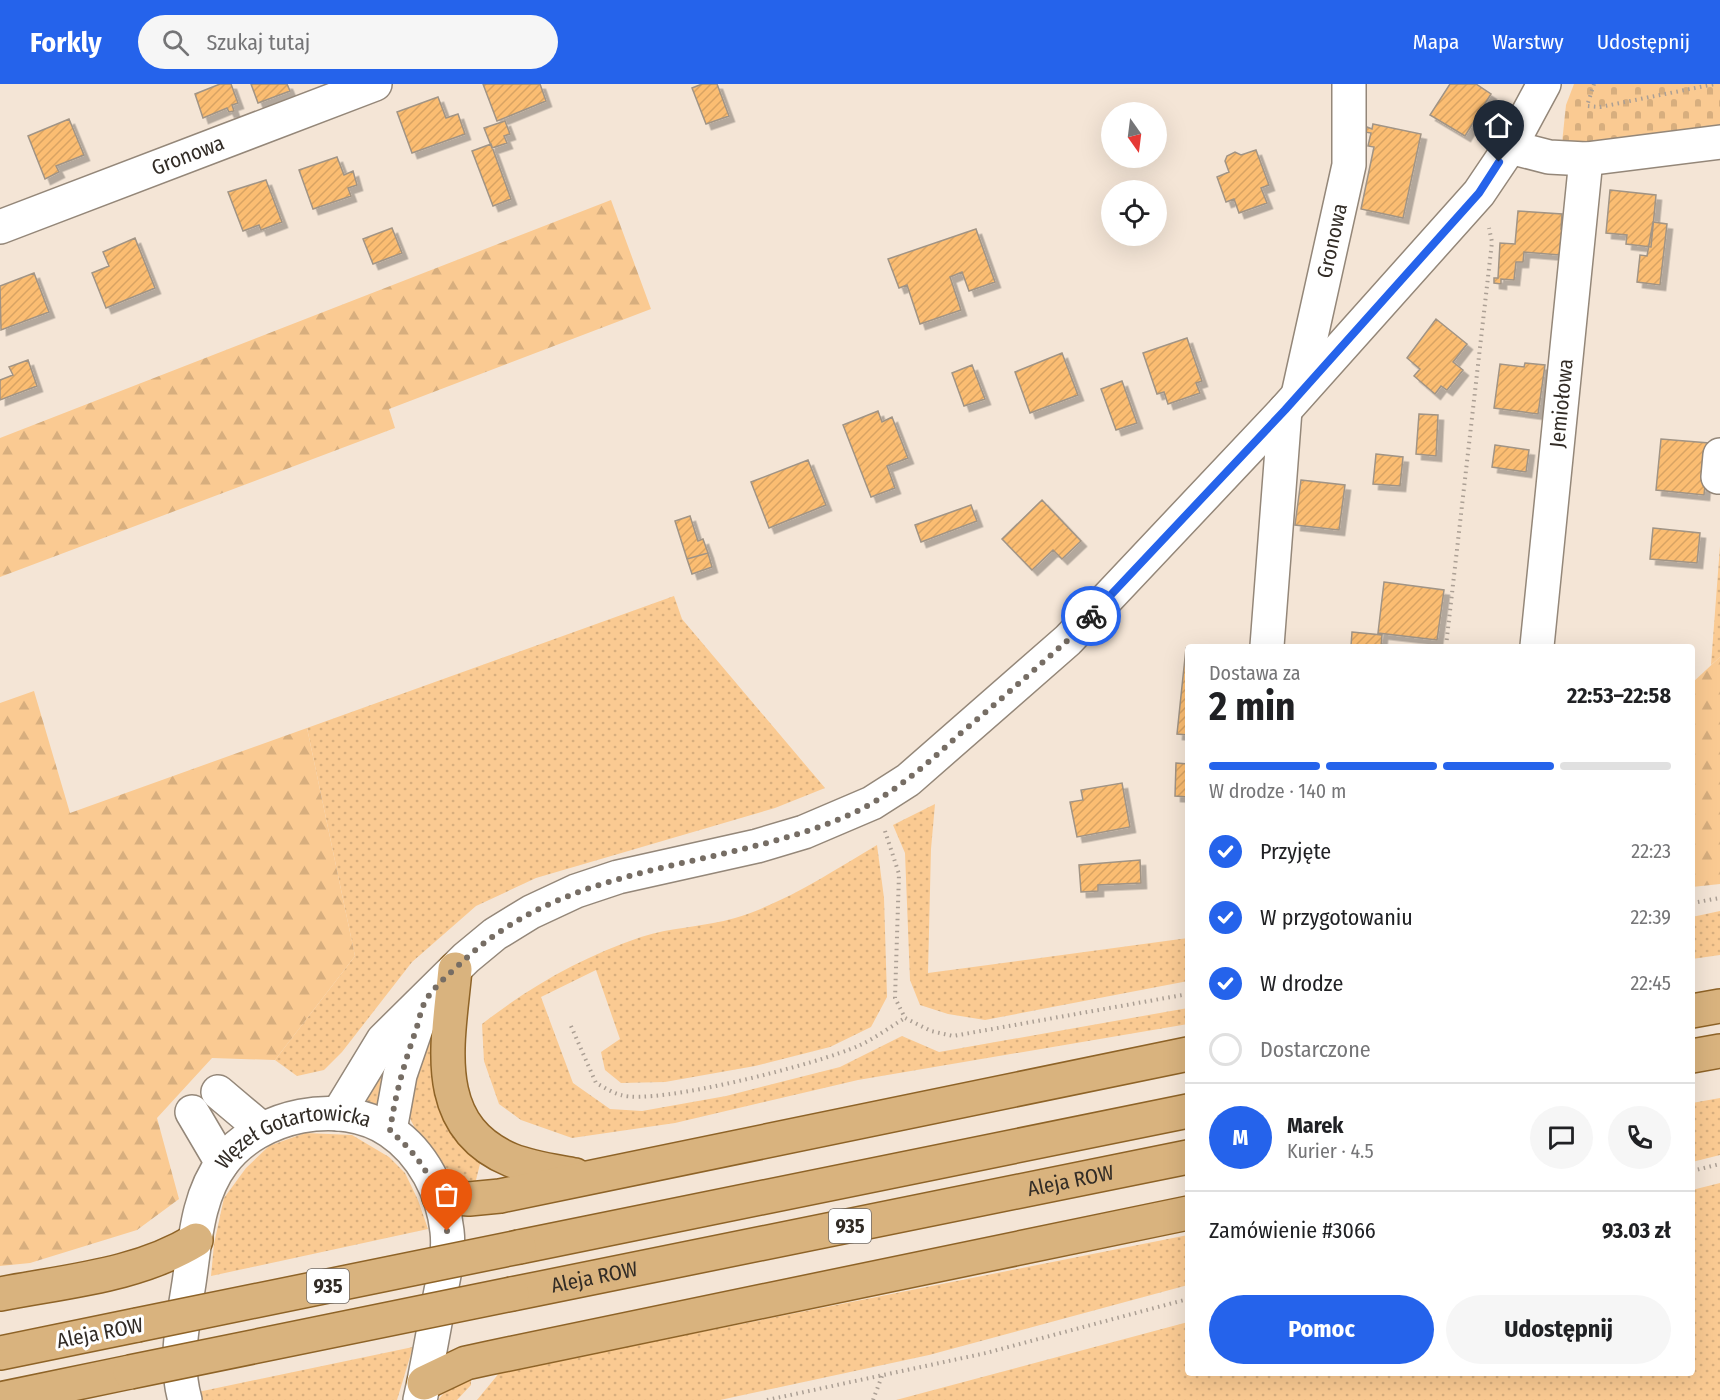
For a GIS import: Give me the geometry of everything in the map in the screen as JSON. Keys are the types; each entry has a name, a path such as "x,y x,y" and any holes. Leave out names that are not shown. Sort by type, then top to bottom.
{"main road":[{"path":"455,969 446,1065 453,1099 461,1116 482,1141 504,1156 527,1165 586,1177"},
{"path":"1695,1010 1720,1006"},
{"path":"1695,1055 1720,1051"},
{"path":"439,1197 482,1199 1185,1055"},
{"name":"Aleja ROW","path":"0,1353 1185,1112"},
{"name":"Aleja ROW","path":"0,1399 1185,1158"},
{"path":"422,1391 466,1363 1185,1214"},
{"path":"0,1294 143,1266 174,1253 196,1240"}],"street":[{"name":"Gronowa","path":"0,227 375,84"},
{"name":"Gronowa","path":"1268,644 1291,403 1350,165 1349,84"},
{"path":"338,1114 383,1040 455,969 495,934 531,912 565,895 618,877 786,837 872,803 909,780 1068,640 1291,403 1479,193 1509,147 1544,84"},
{"path":"1509,147 1549,157 1586,159 1720,142"},
{"name":"Jemiołowa","path":"1538,644 1586,159"},
{"path":"390,1131 400,1075 426,1000"},
{"path":"218,1092 262,1129"},
{"path":"192,1112 222,1163"},
{"name":"Węzeł Gotartowicka","path":"186,1400 180,1378 181,1337 196,1240 206,1195 222,1163 240,1144 262,1129 299,1117 338,1114 358,1118 390,1131 403,1142 425,1168 439,1197 447,1231 447,1259 422,1391"}],"path":[{"path":"1594,84 1587,105 1600,107 1715,84"},
{"path":"1446,644 1492,242 1479,193"},
{"path":"872,803 893,849 899,874 895,998 905,1018 931,1031 953,1036 1185,995"},
{"path":"1695,902 1720,898"},
{"path":"571,1026 596,1083 622,1096 662,1095 817,1062 859,1046 905,1018"},
{"path":"1695,1170 1720,1164"},
{"path":"767,1400 986,1353 1185,1300"},
{"path":"873,1400 883,1375"}],"green space":[{"path":"1574,84 1720,84 1720,127 1590,142 1562,143 1566,105"},
{"path":"611,200 651,309 389,409 395,428 0,577 0,438"},
{"path":"1720,546 1720,657 1711,665"},
{"path":"674,596 682,619 825,788 775,808 536,878 476,906 412,962 342,1052 324,1070 297,1076 275,1060 355,956 307,728"},
{"path":"1720,657 1720,884 1695,887 1695,680"},
{"path":"34,691 70,813 307,728 355,956 275,1060 212,1058 157,1118 179,1199 137,1230 30,1263 0,1266 0,703"},
{"path":"935,804 931,849 928,973 1185,938 1185,982 985,1020 948,1014 920,1005 910,980 905,853 893,825"},
{"path":"877,845 884,898 887,997 871,1027 830,1047 755,1066 665,1082 621,1083 605,1070 601,1052 620,1039 596,970 541,997 573,1083 610,1109 642,1111 726,1096 840,1067 902,1036 939,1052 1185,1009 1185,1025 858,1080 675,1123 572,1138 521,1120 499,1104 484,1061 482,1024 519,997 578,963 619,945 652,934 735,918 773,904"},
{"path":"1720,911 1720,955 1695,959 1695,916"},
{"path":"438,1023 432,1057 434,1082 482,1156 475,1184 456,1176 442,1163 419,1134 406,1107 405,1091 412,1071"},
{"path":"393,1044 378,1107 361,1101"},
{"path":"1720,1098 1720,1155 1695,1161 1695,1102"},
{"path":"305,1133 352,1135 389,1157 405,1173 428,1229 211,1276 214,1244 224,1198 246,1168 269,1146"},
{"path":"1720,1183 1720,1400 896,1400 1185,1323 1185,1376 1695,1376 1695,1189"},
{"path":"1185,1236 1185,1286 929,1355 720,1400 477,1400 500,1372"},
{"path":"413,1347 397,1400 202,1400 198,1392"},
{"path":"471,1378 471,1385 457,1400 438,1400 443,1394"}],"building":[{"path":"220,84 231,84 238,103 232,105 234,111 229,112 227,108 203,118 195,94"},
{"path":"251,84 287,84 290,91 258,103"},
{"path":"483,84 540,84 546,101 497,121"},
{"path":"702,84 717,84 729,116 706,124 692,88"},
{"path":"1450,84 1476,84 1491,94 1465,136 1430,115"},
{"path":"438,97 446,118 458,114 465,134 412,153 397,112"},
{"path":"69,119 84,155 56,166 59,172 45,179 28,136"},
{"path":"505,121 510,134 504,136 507,143 492,148 484,128"},
{"path":"1373,124 1421,134 1403,218 1361,209 1374,147 1368,146 1371,133 1365,132 1367,127 1372,129"},
{"path":"491,144 511,199 493,206 472,151"},
{"path":"1256,150 1269,185 1261,188 1267,203 1239,213 1234,199 1226,202 1217,177 1229,172 1225,161 1227,156 1235,152 1241,155"},
{"path":"337,157 344,175 353,171 357,185 348,188 351,196 313,209 299,170"},
{"path":"266,180 282,222 261,230 259,225 243,231 228,192"},
{"path":"1610,190 1656,195 1651,247 1626,244 1627,235 1606,233"},
{"path":"1518,211 1562,214 1561,229 1569,230 1568,249 1560,248 1560,255 1524,252 1523,262 1516,262 1514,280 1501,279 1501,284 1494,283 1494,278 1498,278 1500,243 1515,244"},
{"path":"1653,222 1667,224 1660,285 1637,282 1640,255 1647,256"},
{"path":"392,228 402,253 373,264 363,239"},
{"path":"976,229 995,282 969,291 962,272 950,277 961,310 920,324 907,285 899,288 888,259"},
{"path":"135,238 155,288 106,308 92,273 109,266 103,252"},
{"path":"34,273 49,312 1,330 0,286"},
{"path":"1436,319 1467,344 1453,362 1463,370 1447,390 1441,386 1435,394 1414,376 1420,369 1407,358"},
{"path":"1187,338 1202,381 1196,383 1200,393 1168,404 1164,392 1157,394 1143,353"},
{"path":"1062,353 1078,395 1030,413 1015,372"},
{"path":"28,360 37,386 0,400 0,380 13,375 9,367"},
{"path":"1525,363 1545,365 1538,414 1494,408 1500,364 1524,367"},
{"path":"972,365 985,399 964,406 952,373"},
{"path":"1122,381 1137,423 1116,430 1101,389"},
{"path":"878,411 882,422 892,417 908,458 887,466 895,488 871,497 843,425"},
{"path":"1419,414 1438,415 1436,456 1416,454"},
{"path":"1661,439 1709,443 1704,495 1656,490"},
{"path":"1495,445 1529,450 1526,472 1492,467"},
{"path":"1376,454 1403,457 1400,486 1373,484"},
{"path":"808,460 826,505 769,528 751,482"},
{"path":"1301,480 1345,485 1339,530 1295,525"},
{"path":"1042,500 1081,541 1062,559 1053,550 1032,570 1002,539"},
{"path":"971,505 977,521 921,542 915,525"},
{"path":"690,516 698,541 703,539 708,553 687,559 675,521"},
{"path":"1653,528 1700,533 1697,563 1650,559"},
{"path":"708,553 712,567 692,574 687,559"},
{"path":"1384,582 1444,590 1437,640 1378,633"},
{"path":"1352,632 1382,635 1381,644 1351,644"},
{"path":"1185,658 1185,735 1177,734"},
{"path":"1176,763 1185,764 1185,797 1175,796"},
{"path":"1122,783 1130,827 1077,837 1070,802 1083,800 1081,790"},
{"path":"1140,860 1141,883 1098,885 1098,891 1081,892 1079,865"}],"way so far":[{"path":"447,1231 433,1181 414,1154 390,1131 400,1075 426,1000 466,958 495,934 531,912 576,891 618,877 778,840 828,823 872,803 909,780 1068,640 1091,616"}],"route":[{"path":"1091,616 1298,396 1479,193 1499,162"}]}
